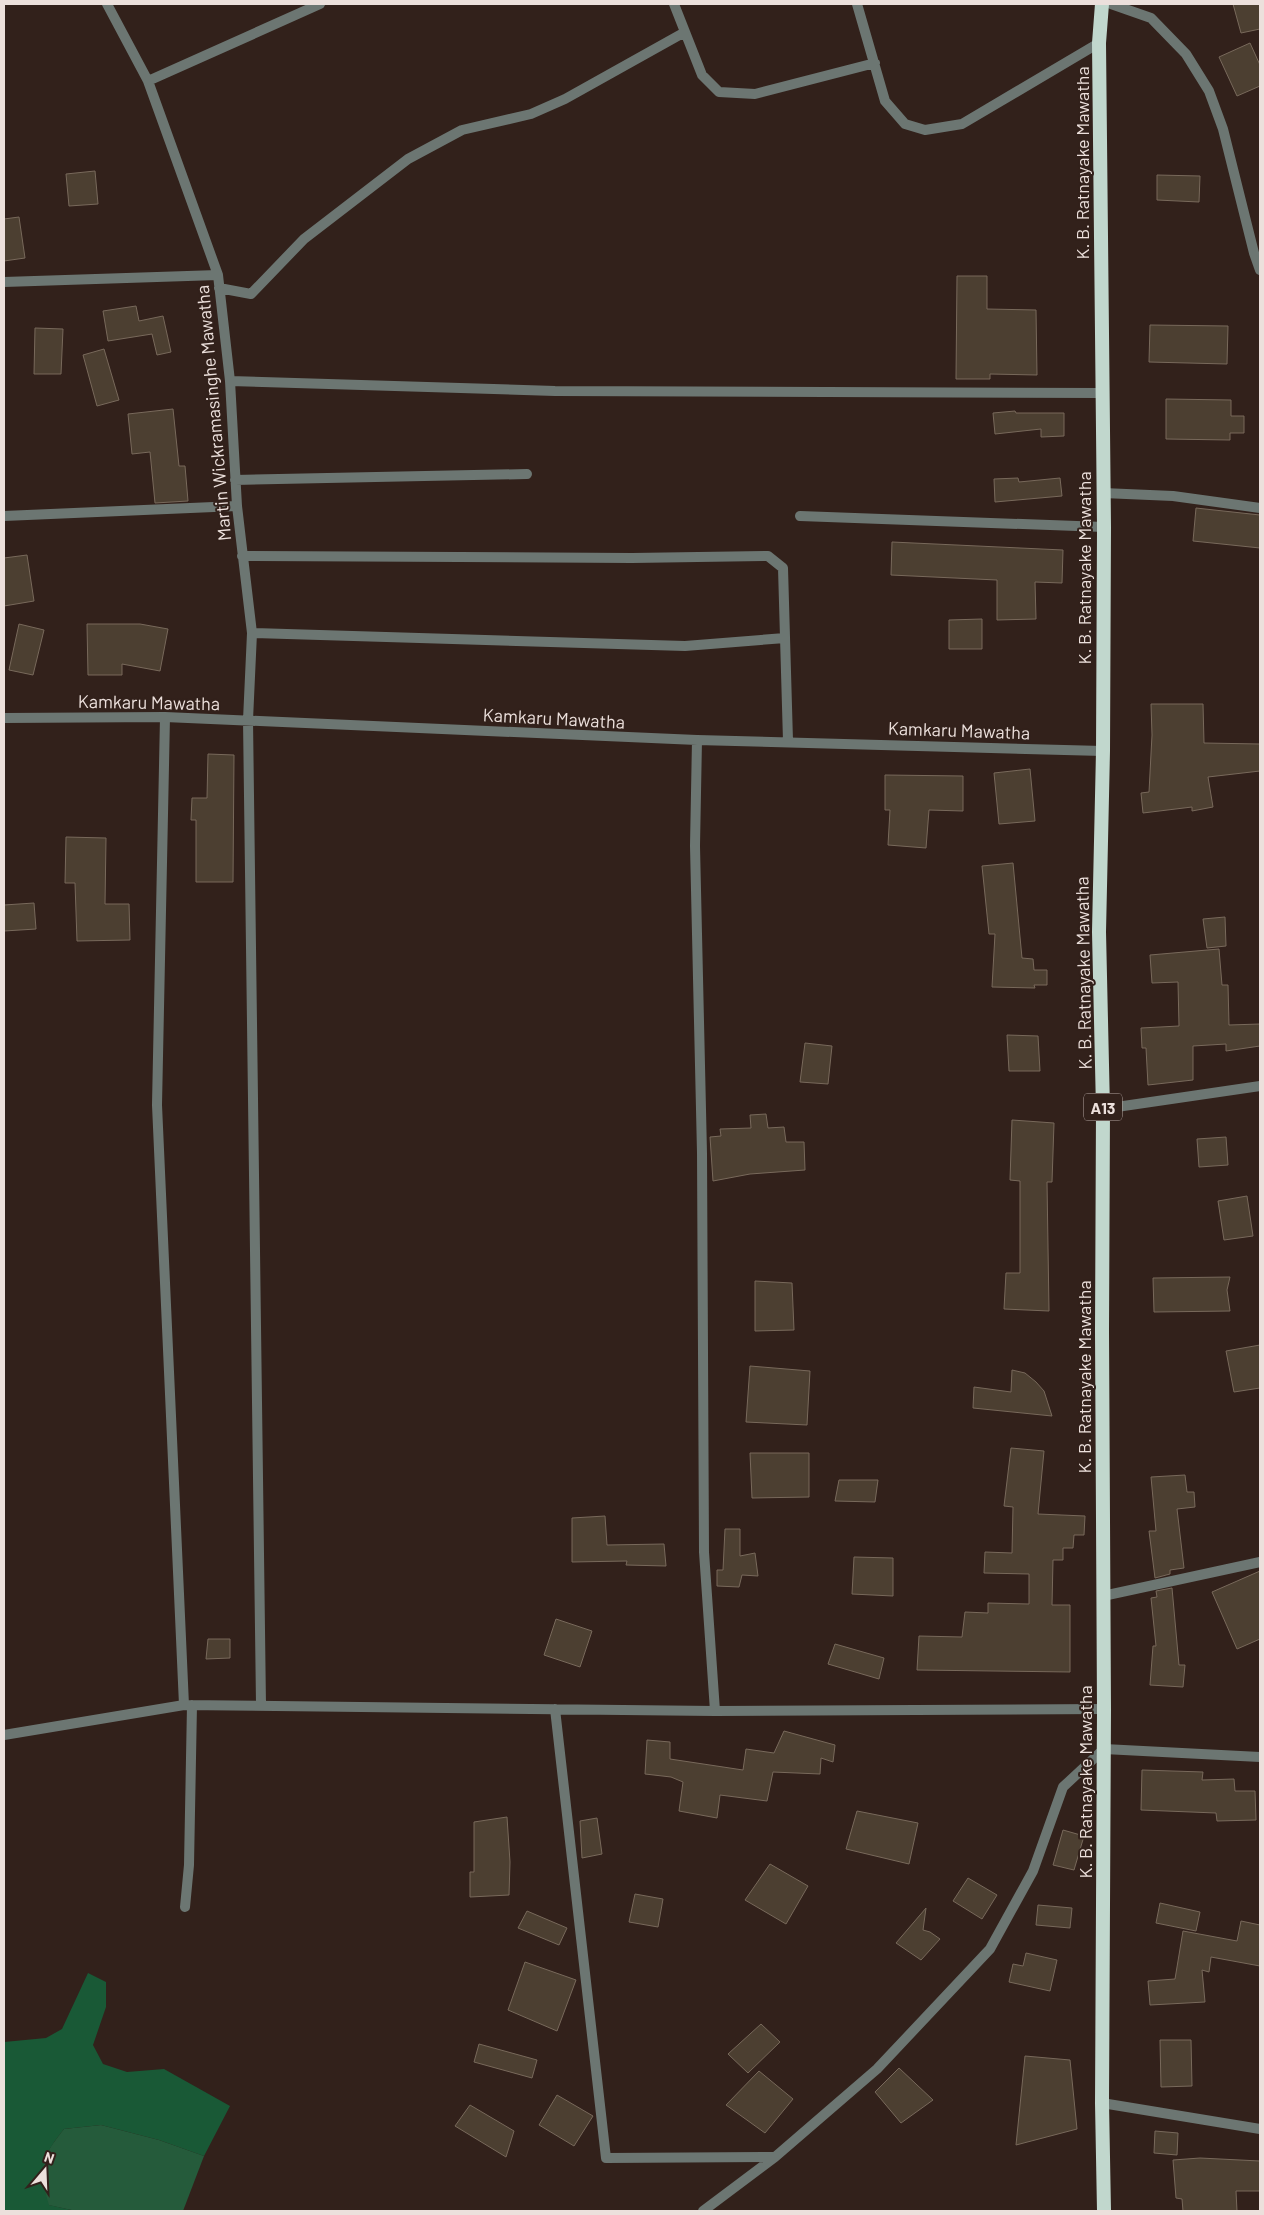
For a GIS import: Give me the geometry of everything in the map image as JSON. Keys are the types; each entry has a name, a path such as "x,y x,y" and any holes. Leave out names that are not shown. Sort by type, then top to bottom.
{"highway":[{"name":"K. B. Ratnayake Mawatha","path":"1102,4 1099,43 1104,526 1103,751 1099,932 1103,1109 1104,1750 1102,2103 1104,2211"}],"street":[{"name":"Martin Wickramasinghe Mawatha","path":"107,4 148,81 218,274 230,381 236,506 252,633 248,720 262,1705"},
{"path":"148,81 320,4"},
{"path":"674,4 702,74 719,92 755,94 874,63"},
{"path":"858,4 885,101 905,124 925,130 962,124 1099,43"},
{"path":"1110,4 1150,18 1186,54 1209,91 1223,129 1260,270"},
{"path":"219,288 251,294 304,239 408,158 462,130 531,114 565,99 686,32"},
{"path":"4,282 218,274"},
{"path":"230,381 555,391 1102,393"},
{"path":"235,480 527,474"},
{"path":"1103,493 1173,496 1260,508"},
{"path":"4,516 236,506"},
{"path":"800,516 1104,526"},
{"path":"242,556 632,558 768,556 783,568 788,741"},
{"path":"252,633 685,646 785,638"},
{"path":"164,717 157,1105 188,1705 189,1865 185,1907"},
{"name":"Kamkaru Mawatha","path":"4,718 164,717 697,740 1103,751"},
{"path":"697,740 694,846 701,1143 704,1552 715,1710"},
{"path":"1103,1109 1260,1086"},
{"path":"1104,1596 1260,1562"},
{"path":"4,1735 188,1705 715,1710 1104,1709"},
{"path":"555,1709 606,2158 775,2156"},
{"path":"703,2211 775,2156 877,2070 990,1949 1033,1871 1063,1786 1104,1750 1260,1757"},
{"path":"1102,2103 1260,2129"}],"green space":[{"path":"88,1973 106,1982 106,2007 93,2045 103,2064 127,2072 164,2069 230,2106 204,2156 159,2140 101,2125 64,2129 50,2148 46,2157 43,2165 43,2182 49,2205 76,2211 4,2211 4,2042 46,2038 62,2029"},
{"path":"101,2125 159,2140 204,2156 183,2211 76,2211 48,2205 42,2173 45,2157 50,2149 64,2129"}],"building":[{"path":"1233,4 1260,4 1260,29 1241,33"},
{"path":"1250,43 1260,65 1260,86 1237,96 1219,57"},
{"path":"95,171 98,204 69,206 66,174"},
{"path":"1157,175 1200,176 1199,202 1157,200"},
{"path":"19,217 25,258 4,261 4,219"},
{"path":"957,276 987,276 987,309 1036,310 1037,375 990,374 990,379 956,379"},
{"path":"136,306 139,321 163,316 171,352 157,355 152,334 108,341 103,311"},
{"path":"1150,325 1228,326 1227,364 1149,362"},
{"path":"35,328 63,329 61,374 34,374"},
{"path":"104,349 119,400 97,406 83,355"},
{"path":"1166,399 1231,400 1231,416 1244,416 1244,433 1230,433 1230,440 1166,439"},
{"path":"173,409 179,466 185,466 188,501 155,503 150,452 132,454 128,414"},
{"path":"1015,411 1016,413 1064,413 1064,436 1041,437 1041,429 995,434 993,413"},
{"path":"1018,478 1019,482 1060,478 1062,496 995,502 994,479"},
{"path":"1196,508 1260,515 1260,548 1193,541"},
{"path":"892,542 1063,550 1062,583 1035,582 1036,619 997,620 997,580 891,575"},
{"path":"27,555 34,601 4,606 4,558"},
{"path":"982,619 982,649 949,649 949,620"},
{"path":"19,624 44,630 33,675 9,670"},
{"path":"87,624 140,624 168,629 160,671 122,664 122,675 88,675"},
{"path":"1151,704 1203,704 1204,743 1260,744 1260,771 1208,777 1213,807 1192,811 1192,807 1143,813 1141,793 1149,792 1152,735"},
{"path":"208,754 234,755 233,882 196,882 196,820 191,820 192,798 207,798"},
{"path":"1030,769 1035,821 999,824 994,773"},
{"path":"885,775 963,776 963,811 929,810 926,848 888,845 890,810 885,810"},
{"path":"66,837 106,838 105,904 129,904 130,940 77,941 75,883 65,883"},
{"path":"1013,863 1022,958 1033,959 1034,970 1047,970 1047,985 1034,985 1035,988 992,987 995,934 989,934 982,866"},
{"path":"34,903 36,929 4,931 4,905"},
{"path":"1225,917 1226,946 1207,948 1203,919"},
{"path":"1219,949 1222,985 1228,985 1229,1025 1260,1024 1260,1046 1226,1051 1226,1044 1193,1046 1193,1080 1148,1085 1146,1048 1142,1048 1141,1028 1179,1026 1178,982 1152,983 1150,955"},
{"path":"1007,1035 1038,1036 1040,1071 1009,1071"},
{"path":"805,1043 832,1046 828,1084 800,1082"},
{"path":"766,1114 768,1128 784,1127 786,1142 804,1142 805,1170 750,1174 713,1181 710,1137 721,1136 720,1129 751,1128 750,1115"},
{"path":"1012,1120 1054,1123 1052,1182 1047,1182 1049,1311 1004,1309 1006,1273 1020,1273 1020,1181 1010,1180"},
{"path":"1226,1137 1228,1165 1199,1167 1197,1139"},
{"path":"1247,1196 1253,1236 1224,1240 1218,1201"},
{"path":"1230,1277 1227,1290 1230,1311 1154,1312 1153,1278"},
{"path":"755,1281 792,1283 794,1330 755,1331"},
{"path":"1260,1345 1260,1388 1234,1392 1226,1351"},
{"path":"750,1366 810,1371 807,1425 746,1422"},
{"path":"1012,1370 1025,1373 1044,1391 1052,1416 973,1408 974,1387 1011,1392"},
{"path":"1011,1448 1044,1451 1038,1514 1085,1516 1084,1535 1074,1535 1073,1548 1063,1548 1063,1560 1053,1560 1052,1605 1070,1605 1070,1672 917,1670 919,1636 962,1637 965,1612 988,1613 988,1603 1029,1604 1029,1574 984,1573 985,1552 1012,1553 1013,1507 1004,1506"},
{"path":"750,1453 809,1453 809,1497 752,1498"},
{"path":"1185,1475 1187,1492 1194,1492 1195,1507 1177,1509 1184,1568 1170,1570 1170,1574 1155,1578 1149,1531 1156,1531 1151,1477"},
{"path":"839,1480 878,1480 875,1502 835,1501"},
{"path":"605,1516 607,1545 664,1544 666,1566 626,1565 627,1561 572,1562 572,1518"},
{"path":"725,1529 740,1529 740,1556 755,1553 758,1576 742,1575 739,1587 717,1586 717,1570 723,1570"},
{"path":"854,1557 893,1558 893,1596 852,1594"},
{"path":"1260,1571 1260,1639 1237,1649 1212,1592"},
{"path":"1172,1588 1179,1665 1185,1665 1183,1687 1150,1685 1153,1646 1156,1646 1151,1598 1157,1597 1156,1591"},
{"path":"556,1619 592,1631 580,1667 544,1655"},
{"path":"208,1639 230,1639 230,1658 206,1659"},
{"path":"835,1644 884,1658 879,1679 828,1664"},
{"path":"784,1731 835,1745 833,1762 821,1758 820,1774 773,1772 767,1801 720,1795 717,1818 679,1811 683,1782 671,1777 645,1774 647,1740 670,1742 670,1759 743,1770 746,1749 774,1753"},
{"path":"1142,1770 1203,1772 1202,1780 1234,1779 1235,1791 1255,1791 1256,1820 1217,1821 1216,1813 1141,1810"},
{"path":"857,1811 918,1823 909,1864 846,1849"},
{"path":"507,1817 510,1862 509,1895 470,1897 470,1872 474,1872 474,1822"},
{"path":"597,1818 602,1854 582,1858 580,1821"},
{"path":"1063,1830 1084,1836 1074,1870 1053,1865"},
{"path":"770,1864 808,1886 786,1924 745,1900"},
{"path":"968,1878 997,1895 982,1919 953,1901"},
{"path":"635,1894 663,1899 658,1927 629,1922"},
{"path":"1160,1903 1200,1912 1196,1931 1156,1923"},
{"path":"1038,1905 1072,1908 1070,1928 1036,1925"},
{"path":"926,1908 923,1930 930,1932 940,1939 921,1960 896,1943"},
{"path":"527,1911 567,1928 559,1945 518,1928"},
{"path":"1241,1921 1260,1925 1260,1966 1211,1957 1209,1972 1202,1970 1205,2002 1150,2005 1148,1981 1175,1979 1183,1931 1237,1941"},
{"path":"1026,1953 1057,1960 1050,1991 1009,1982 1013,1964 1023,1966"},
{"path":"525,1962 576,1980 557,2031 508,2010"},
{"path":"761,2024 780,2042 748,2073 728,2054"},
{"path":"1160,2040 1191,2040 1192,2086 1161,2087"},
{"path":"479,2044 537,2060 532,2078 474,2062"},
{"path":"1025,2056 1070,2060 1077,2129 1016,2145"},
{"path":"899,2068 933,2100 901,2123 875,2092"},
{"path":"759,2071 793,2099 765,2133 726,2105"},
{"path":"557,2095 593,2116 574,2146 539,2125"},
{"path":"470,2105 514,2131 506,2157 455,2126"},
{"path":"1155,2131 1178,2133 1177,2155 1154,2153"},
{"path":"1200,2158 1260,2161 1260,2191 1236,2191 1237,2211 1183,2211 1182,2199 1176,2198 1173,2160"}]}
